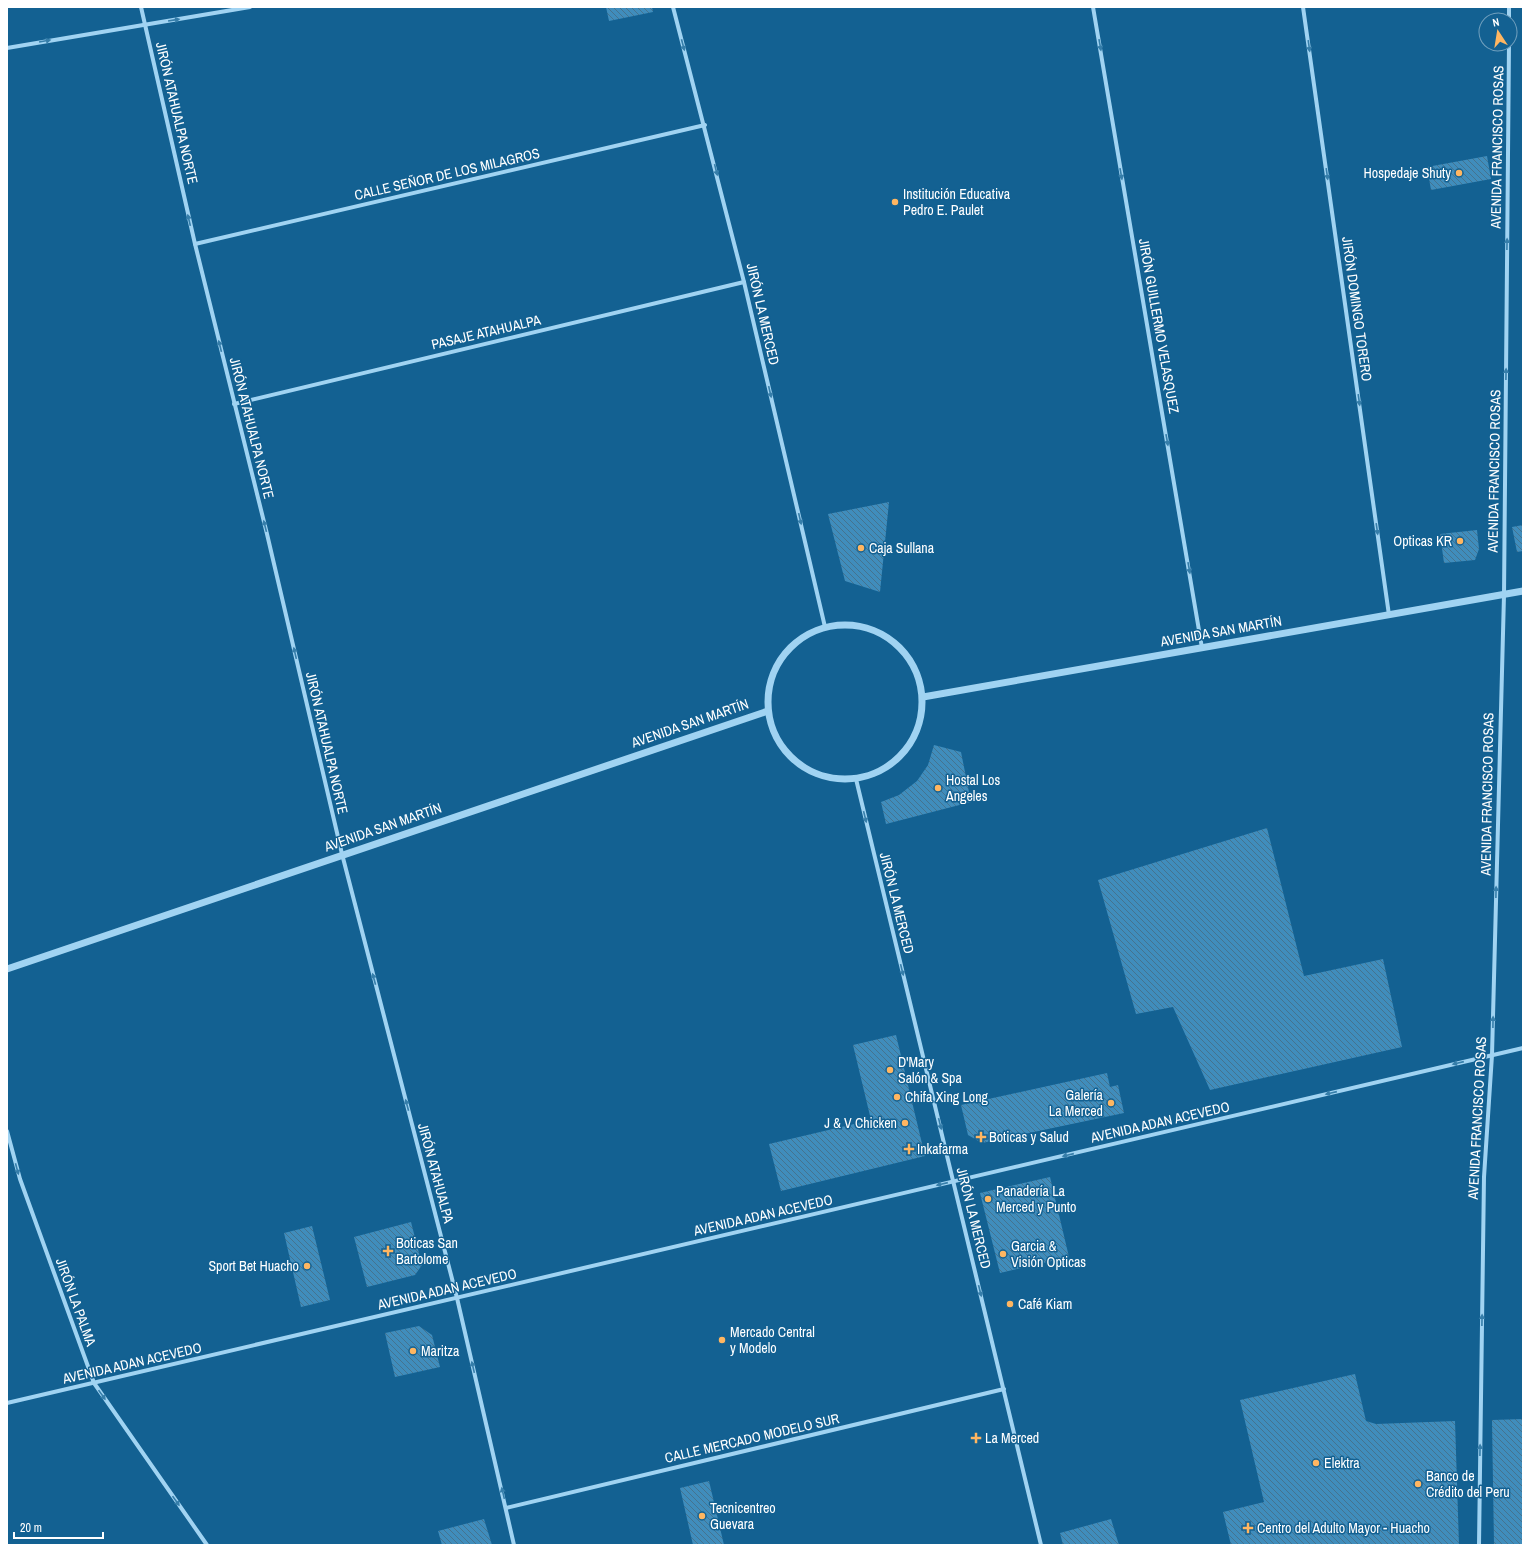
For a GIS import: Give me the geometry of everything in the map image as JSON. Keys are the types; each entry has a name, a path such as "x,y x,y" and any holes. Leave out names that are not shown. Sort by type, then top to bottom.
{"street":[{"name":"JIRÓN ATAHUALPA NORTE","path":"141,7 195,244 267,534 342,854"},
{"path":"7,48 250,7"},
{"name":"JIRÓN LA MERCED","path":"673,7 705,125 744,282 825,627"},
{"name":"JIRÓN GUILLERMO VELASQUEZ","path":"1093,7 1202,648"},
{"name":"JIRÓN DOMINGO TORERO","path":"1303,7 1389,615"},
{"name":"AVENIDA FRANCISCO ROSAS","path":"1479,1545 1484,1177 1492,1055 1504,595 1509,52"},
{"name":"CALLE SEÑOR DE LOS MILAGROS","path":"195,244 705,125"},
{"name":"PASAJE ATAHUALPA","path":"234,404 744,282"},
{"name":"AVENIDA SAN MARTÍN","path":"923,697 1523,592"},
{"path":"848,624 870,628 890,639 907,654 918,674 923,697 921,720 912,741 897,760 878,772 856,779 831,778 808,770 788,755 774,734 768,711 768,689 775,668 788,650 804,635 825,627 848,624"},
{"name":"AVENIDA SAN MARTÍN","path":"7,969 342,854 768,711"},
{"name":"JIRÓN LA MERCED","path":"856,779 1041,1545"},
{"name":"JIRÓN ATAHUALPA","path":"342,854 457,1298 514,1545"},
{"name":"AVENIDA ADAN ACEVEDO","path":"7,1403 1523,1048"},
{"name":"JIRÓN LA PALMA","path":"7,1131 20,1179 94,1383 207,1545"},
{"name":"CALLE MERCADO MODELO SUR","path":"506,1508 1004,1389"}],"building":[{"path":"606,7 652,7 653,12 609,21"},
{"name":"Hospedaje Shuty","path":"1487,156 1491,179 1431,190 1427,167"},
{"name":"Caja Sullana","path":"889,502 880,592 845,581 828,514"},
{"path":"1523,525 1523,551 1517,552 1512,527"},
{"name":"Opticas KR","path":"1477,530 1479,549 1475,560 1444,563 1440,534"},
{"name":"Hostal Los Angeles","path":"934,745 961,752 971,802 886,824 881,802 899,795 917,781 928,765"},
{"path":"1267,828 1304,976 1383,959 1402,1047 1210,1090 1173,1007 1136,1014 1098,880"},
{"path":"896,1035 925,1156 781,1191 769,1144 871,1120 853,1045"},
{"path":"1107,1073 1110,1087 1118,1085 1124,1113 982,1143 968,1135 961,1105"},
{"path":"1050,1177 1069,1257 1000,1273 980,1193"},
{"name":"Boticas San Bartolome","path":"411,1222 422,1265 415,1275 367,1287 354,1237"},
{"name":"Sport Bet Huacho","path":"312,1226 330,1300 301,1307 284,1233"},
{"name":"Maritza","path":"419,1326 432,1335 440,1367 395,1377 385,1333"},
{"name":"Elektra","path":"1355,1374 1366,1421 1376,1424 1455,1421 1459,1545 1231,1545 1223,1512 1264,1502 1240,1400"},
{"path":"1523,1419 1523,1545 1494,1545 1492,1420"},
{"name":"Tecnicentreo Guevara","path":"709,1481 724,1545 693,1545 680,1488"},
{"path":"484,1519 492,1545 442,1545 438,1531"},
{"path":"1111,1519 1119,1545 1063,1545 1060,1533"}],"place":[{"name":"Hospedaje Shuty","path":"1459,173"},
{"name":"Institución Educativa Pedro E. Paulet","path":"895,202"},
{"name":"Opticas KR","path":"1460,541"},
{"name":"Caja Sullana","path":"861,548"},
{"name":"Hostal Los Angeles","path":"938,788"},
{"name":"D'Mary Salón & Spa","path":"890,1070"},
{"name":"Chifa Xing Long","path":"897,1097"},
{"name":"Galería La Merced","path":"1111,1103"},
{"name":"J & V Chicken","path":"905,1123"},
{"name":"Boticas y Salud","path":"981,1137"},
{"name":"Inkafarma","path":"909,1149"},
{"name":"Panadería La Merced y Punto","path":"988,1199"},
{"name":"Boticas San Bartolome","path":"388,1251"},
{"name":"Garcia & Visión Opticas","path":"1003,1254"},
{"name":"Sport Bet Huacho","path":"307,1266"},
{"name":"Café Kiam","path":"1010,1304"},
{"name":"Mercado Central y Modelo","path":"722,1340"},
{"name":"Maritza","path":"413,1351"},
{"name":"La Merced","path":"976,1438"},
{"name":"Elektra","path":"1316,1463"},
{"name":"Banco de Crédito del Peru","path":"1418,1484"},
{"name":"Tecnicentreo Guevara","path":"702,1516"},
{"name":"Centro del Adulto Mayor - Huacho","path":"1248,1528"}]}
